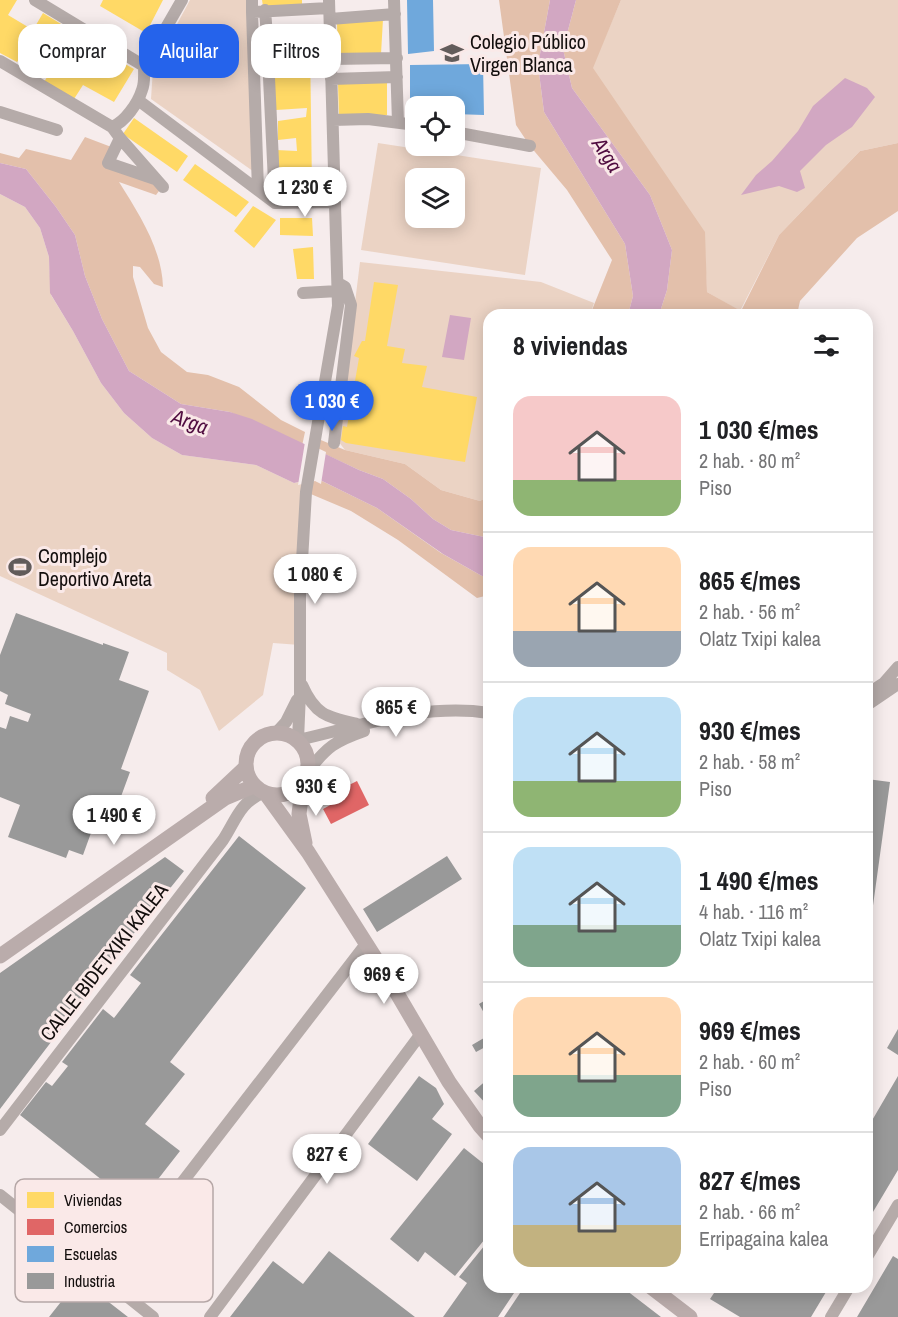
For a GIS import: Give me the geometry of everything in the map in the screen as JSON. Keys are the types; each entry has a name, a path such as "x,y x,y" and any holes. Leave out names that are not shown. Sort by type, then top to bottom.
{"main road":[{"path":"308,852 298,814 307,754 298,740 289,735 268,734 251,747 247,756 248,777 308,852 449,1082 483,1129"},
{"path":"0,945 221,792 246,767"},
{"path":"0,956 225,798 261,791 285,795 293,792 305,776"},
{"path":"659,1293 690,1317"}],"street":[{"path":"34,0 139,63"},
{"path":"168,24 182,0"},
{"path":"394,0 398,122"},
{"path":"256,7 395,14"},
{"path":"256,7 262,24"},
{"path":"256,7 258,190"},
{"path":"329,9 330,24"},
{"path":"341,59 397,58"},
{"path":"0,61 112,127 160,183 108,163 120,138"},
{"path":"398,76 331,79 338,306 306,492 300,595 298,740 407,714 442,711 483,713"},
{"path":"112,127 120,124 138,100 143,89 143,78"},
{"path":"269,78 275,203"},
{"path":"138,100 275,203 335,202"},
{"path":"0,112 57,130"},
{"path":"333,120 368,118 405,123"},
{"path":"465,134 530,146"},
{"path":"303,293 345,287 351,305 334,442"},
{"path":"873,690 884,683 898,667"},
{"path":"873,701 898,684"},
{"path":"300,687 321,714 358,725"},
{"path":"276,733 286,722 300,687"},
{"path":"305,776 325,750 341,739 369,729 391,723 438,718 483,720"},
{"name":"CALLE BIDETXIKI KALEA","path":"0,1130 223,840 243,805 261,791"},
{"path":"185,1179 366,944"},
{"path":"210,1317 420,1035"},
{"path":"0,1196 15,1208"},
{"path":"873,1247 898,1205"},
{"path":"831,1317 845,1293"},
{"path":"134,1302 153,1317"}],"shaded area":[{"path":"190,0 251,0 251,78 254,78 257,174 151,99 152,78 239,78 239,24 177,24"},
{"path":"499,0 550,0 538,65 544,112 625,244 633,296 630,309 592,309 612,260 567,190 530,146 516,125"},
{"path":"576,0 621,0 593,68 705,232 707,292 737,309 661,309 667,290 672,250 650,195 572,88 563,49"},
{"path":"621,0 898,0 898,143 860,151 779,235 741,309 737,309 707,292 704,232 592,68"},
{"path":"85,137 114,148 105,164 162,187 156,195 119,182 148,232 159,259 163,287 154,284 140,267 133,266 133,277 148,328 161,352 187,372 208,375 239,387 281,420 305,432 302,446 230,412 181,404 129,371 102,319 85,276 75,235 26,169 0,163 0,153 19,158 26,149 71,160"},
{"path":"378,143 405,147 405,156 463,156 541,168 525,275 361,250"},
{"path":"898,143 898,211 857,238 800,301 798,309 742,309 779,235 860,151"},
{"path":"0,194 25,207 40,228 49,257 51,295 101,383 124,413 152,438 182,455 256,465 294,483 308,480 300,645 273,643 263,695 219,731 200,690 167,670 167,653 0,576"},
{"path":"360,262 541,282 594,303 592,309 483,309 483,499 480,501 441,490 405,464 345,450 338,441"},
{"path":"316,438 345,450 405,464 441,490 480,501 483,499 483,537 451,530 433,519 411,499 383,479 314,449"},
{"path":"316,478 377,508 441,553 483,576 483,596 477,598 398,540 351,511 306,492"}],"water":[{"name":"Arga","path":"550,0 576,0 563,49 572,88 650,195 672,250 667,290 661,309 630,309 633,296 625,244 544,112 538,65"},
{"path":"845,78 867,88 875,97 852,127 826,145 800,171 805,188 797,192 779,186 741,195 756,175 772,161 798,131 813,106"},
{"name":"Arga","path":"0,163 26,169 56,207 75,235 85,276 102,319 129,371 181,404 230,412 252,419 359,470 383,479 411,499 433,519 451,530 483,537 483,576 443,554 377,508 316,478 294,483 256,465 182,455 152,438 124,413 101,383 50,293 49,257 40,228 25,207 0,194"},
{"path":"450,315 471,318 464,360 442,357"}],"pier":[{"path":"305,442 326,452 321,484 315,481 298,485"}],"building: Viviendas":[{"path":"0,0 17,0 8,15 23,24 18,24 18,61 0,53"},
{"path":"103,0 163,0 151,24 139,24 139,29 100,6"},
{"path":"262,0 302,0 302,6 263,6"},
{"path":"43,13 61,24 37,24"},
{"path":"383,19 381,54 341,55 341,24 337,23"},
{"path":"127,65 134,69 114,102 83,85 74,99 44,82 46,78 127,78"},
{"path":"273,78 310,78 312,187 282,189 276,150 297,151 296,138 278,140 278,121 306,117 307,108 276,110"},
{"path":"387,81 387,115 339,116 338,84"},
{"path":"134,118 188,156 177,172 123,134"},
{"path":"195,164 249,202 236,217 183,180"},
{"path":"253,206 276,220 254,248 234,231"},
{"path":"280,218 312,218 313,236 280,235"},
{"path":"313,247 314,279 297,279 293,249"},
{"path":"374,282 398,285 387,346 405,349 402,363 427,366 422,387 477,397 465,462 346,443 341,440 343,426 347,427 359,358 354,356 362,341 365,341"}],"building: Comercios":[{"path":"357,781 369,805 331,824 323,809 343,798 339,790"}],"building: Escuelas":[{"path":"407,0 433,0 434,51 408,54"},
{"path":"483,64 484,115 465,114 465,96 410,96 410,65"}],"building: Industria":[{"path":"16,613 103,645 103,643 129,652 119,680 149,691 121,769 130,772 119,802 104,797 83,855 69,850 66,858 8,837 20,805 0,797 0,727 6,729 10,716 28,722 31,714 5,704 8,695 0,691 0,655"},
{"path":"873,780 890,782 873,906"},
{"path":"239,836 306,888 170,1062 185,1074 145,1124 180,1151 158,1179 101,1179 20,1115 46,1082 52,1086 68,1066 62,1062 103,1009 114,1018 141,983 130,975"},
{"path":"447,856 462,879 377,932 363,909"},
{"path":"165,857 184,871 0,1109 0,973"},
{"path":"898,1029 898,1055 887,1048"},
{"path":"483,1039 483,1048 476,1052 472,1045"},
{"path":"419,1076 436,1088 444,1104 432,1119 452,1134 417,1181 368,1144"},
{"path":"898,1076 898,1170 873,1212 873,1119"},
{"path":"483,1083 483,1101 474,1091"},
{"path":"464,1148 483,1163 483,1241 455,1276 425,1252 418,1262 390,1239"},
{"path":"483,1247 483,1293 514,1293 498,1317 443,1317 467,1283 459,1277"},
{"path":"329,1251 415,1317 230,1317 273,1261 303,1284"},
{"path":"893,1256 898,1259 898,1317 857,1317"},
{"path":"520,1293 630,1293 661,1317 504,1317"},
{"path":"714,1293 825,1293 811,1317 740,1317 710,1299"},
{"path":"61,1302 109,1302 128,1317 49,1317"}],"place":[{"name":"Colegio Público Virgen Blanca","path":"452,53"},
{"name":"Complejo Deportivo Areta","path":"20,567"}]}
